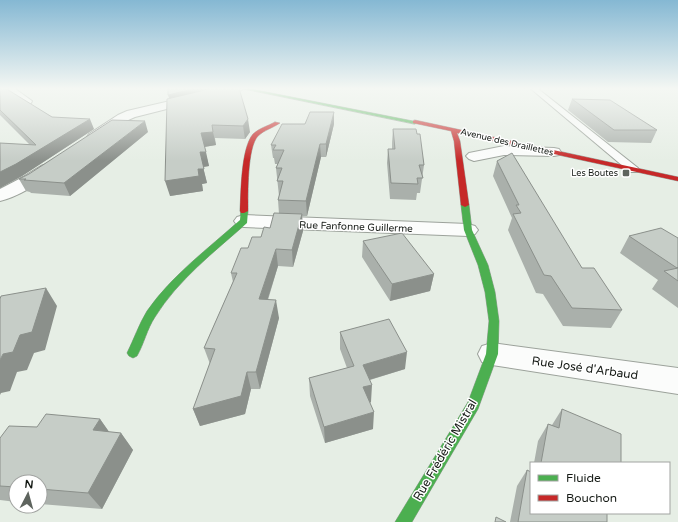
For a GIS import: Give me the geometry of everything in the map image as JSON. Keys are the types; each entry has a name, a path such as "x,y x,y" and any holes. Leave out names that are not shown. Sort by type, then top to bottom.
{"street":[{"path":"85,143 122,118 138,112"},
{"name":"Avenue des Draillettes","path":"369,112 678,179"},
{"path":"133,353 150,315 162,299 244,221 247,171 253,140 260,132 278,123"},
{"name":"Rue Frédéric Mistral","path":"403,522 473,405 492,354 494,321 490,292 483,265 468,230 457,141 453,130"},
{"name":"Rue Frédéric Mistral","path":"463,191 474,156 487,137"},
{"path":"474,156 488,151 505,149 555,152"},
{"path":"0,196 29,181 60,160"},
{"name":"Rue Fanfonne Guillerme","path":"244,221 468,230"},
{"name":"Rue José d'Arbaud","path":"492,354 678,381"}],"lane":[{"path":"563,112 634,170"}],"building":[{"path":"2,112 44,112 52,117 90,119 16,164 0,172 0,143 36,145"},
{"path":"167,112 246,112 248,119 243,126 212,125 213,132 201,133 206,152 200,152 204,169 198,169 199,176 165,181"},
{"path":"310,112 334,112 326,144 320,144 306,201 278,200 283,181 277,181 282,168 276,168 284,150 273,150 276,145 271,145 282,124 305,124"},
{"path":"590,112 629,112 657,130 614,130"},
{"path":"112,120 145,121 64,183 19,179 29,174"},
{"path":"393,129 416,129 417,134 420,134 424,165 419,165 423,178 417,178 418,184 391,183 388,149 395,149"},
{"path":"512,153 582,268 594,268 622,310 572,308 551,276 544,275 513,214 521,213 516,205 519,205 497,161"},
{"path":"274,213 302,214 292,250 276,249 259,299 276,300 256,372 247,372 241,396 193,409 215,349 204,348 237,273 231,273 241,248 248,248 252,237 261,237 264,227 270,228"},
{"path":"661,228 678,238 677,268 629,236"},
{"path":"402,233 434,274 392,284 363,241"},
{"path":"678,268 678,281 664,271"},
{"path":"46,288 32,332 20,335 13,352 3,354 0,360 1,296"},
{"path":"389,319 407,352 363,365 372,385 363,387 374,412 324,427 309,378 354,366 340,332"},
{"path":"562,409 621,434 621,462 541,462 548,424 559,428"},
{"path":"46,414 100,419 93,430 121,433 88,493 48,490 48,474 8,474 8,486 0,486 0,438 9,426 37,427"},
{"path":"527,470 530,472 530,514 607,514 607,522 518,522"},
{"path":"496,517 506,522 495,522"}],"traffic: fast":[{"path":"366,112 415,122"},
{"path":"403,522 473,405 492,354 494,321 490,292 483,265 468,230 465,205"},
{"path":"133,353 151,314 171,288 194,264 244,221 244,211"}],"traffic: jam":[{"path":"415,122 678,179"},
{"path":"244,211 247,161 252,142 257,134 277,123"},
{"path":"453,130 457,141 465,205"}],"place":[{"name":"Les Boutes","path":"626,173"}]}
